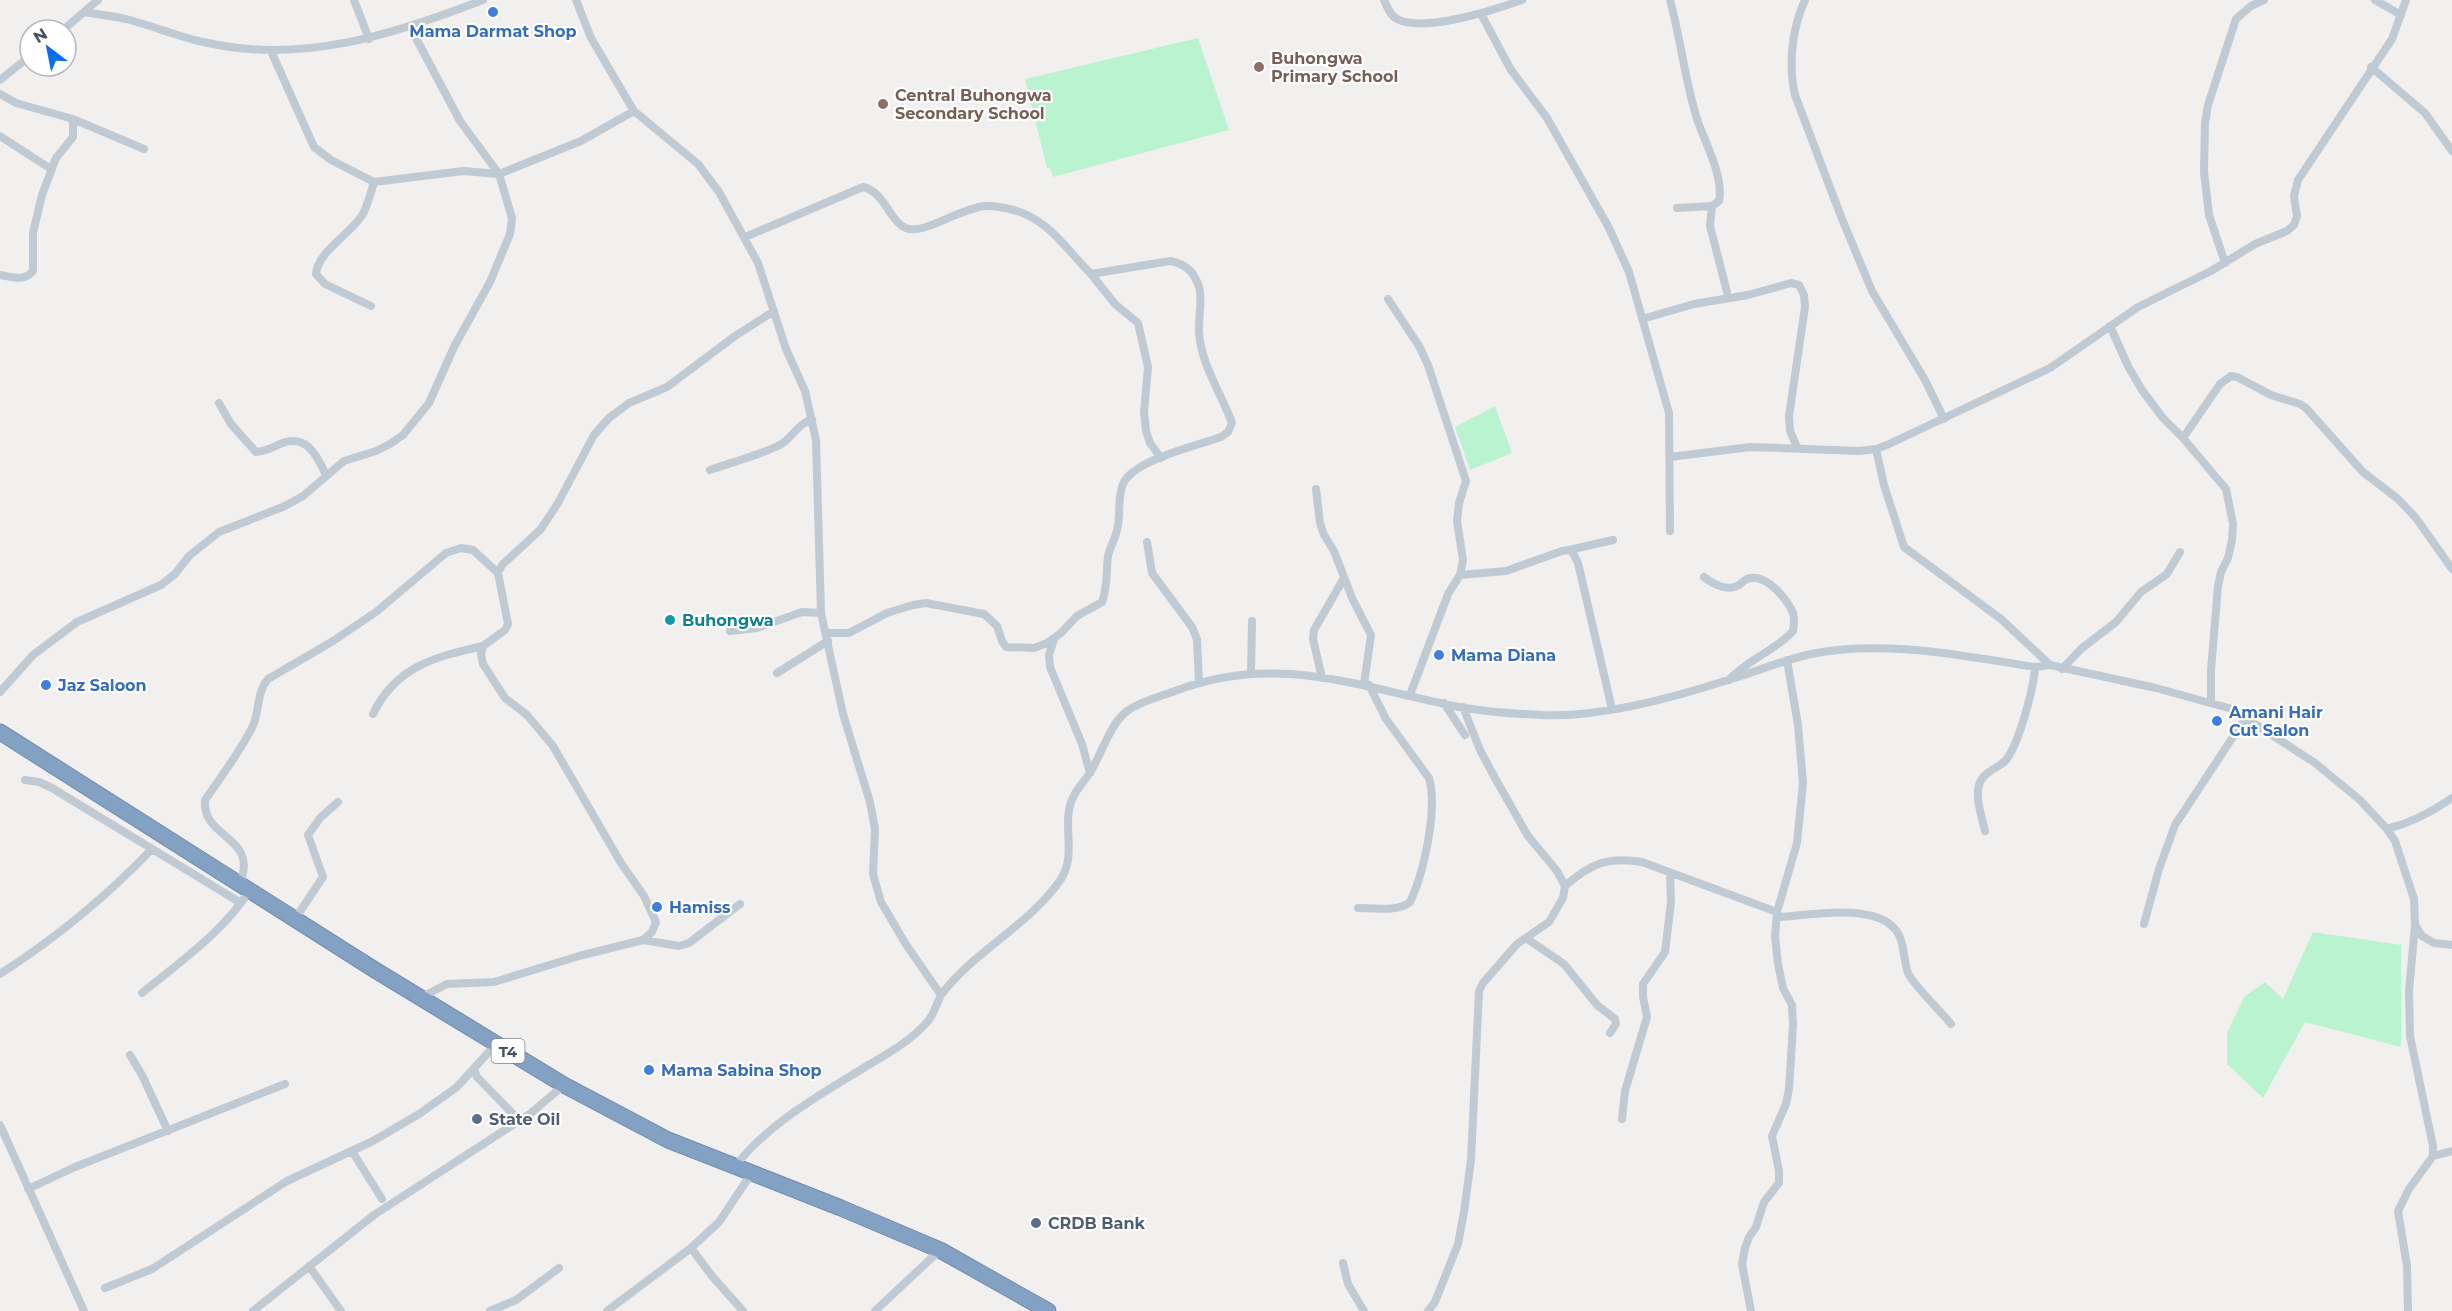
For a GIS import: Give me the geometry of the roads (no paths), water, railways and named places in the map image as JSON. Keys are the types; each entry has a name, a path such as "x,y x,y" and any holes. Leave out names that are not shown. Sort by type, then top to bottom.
{"highway":[{"name":"T4","path":"0,732 420,998 564,1085 668,1140 841,1208 940,1250 1048,1311"}],"street":[{"path":"78,18 98,0"},
{"path":"354,0 369,39"},
{"path":"452,0 456,10"},
{"path":"85,12 128,19 207,43 271,51 369,39 410,27 483,0"},
{"path":"576,0 591,38 634,111 698,164 719,192 758,263 786,349 805,391 812,419 818,470 821,613 843,714 870,802 875,829 873,874 881,902 905,943 941,994"},
{"path":"1384,0 1393,16 1408,23 1440,21 1481,14 1508,2 1521,0"},
{"path":"1670,0 1698,122 1714,165 1720,195 1719,201 1712,206 1677,208"},
{"path":"1804,0 1793,44 1792,81 1795,95 1872,291 1925,380 1944,419"},
{"path":"2225,263 2209,215 2204,172 2205,123 2208,105 2236,19 2251,6 2264,0"},
{"path":"2375,0 2401,15"},
{"path":"1670,457 1750,447 1860,451 1876,449 2050,368 2138,307 2225,263 2247,249 2287,231 2294,225 2297,216 2294,196 2298,180 2392,39 2406,0"},
{"path":"1481,14 1500,52 1547,118 1610,228 1629,272 1667,403 1671,436 1670,531"},
{"path":"0,692 33,656 76,622 161,585 175,574 189,556 219,532 285,506 303,496 344,460 376,451 404,435 429,403 454,347 490,282 510,234 512,218 499,174 460,121 410,27"},
{"path":"271,51 314,147 331,160 374,182 463,171 499,174 581,141 634,111"},
{"path":"0,80 18,66"},
{"path":"2371,68 2425,113 2452,151"},
{"path":"0,94 16,103 73,119 144,148"},
{"path":"0,275 23,278 28,277 33,271 35,225 42,195 51,169 61,151 73,137 73,119"},
{"path":"0,136 51,169"},
{"path":"370,306 325,284 316,274 316,268 329,250 363,215 374,182"},
{"path":"745,237 863,187 872,189 879,195 900,224 908,229 919,228 979,207 998,206 1020,211 1039,220 1091,274 1115,304 1138,323 1148,367 1144,412 1146,431 1150,443 1161,458"},
{"path":"1712,206 1710,226 1727,292"},
{"path":"777,673 827,637 849,633 887,613 913,605 926,603 984,614 997,626 1006,647 1034,648 1054,639 1077,616 1102,602 1107,590 1108,557 1118,529 1123,482 1131,472 1161,458 1221,437 1228,432 1232,423 1215,385 1202,346 1199,332 1199,288 1189,268 1170,261 1091,274"},
{"path":"1642,319 1694,304 1748,295 1791,283 1799,285 1804,295 1805,307 1788,416 1790,431 1797,447"},
{"path":"1388,299 1419,346 1428,365 1466,481 1459,503 1457,521 1464,560 1460,575 1448,594 1410,695"},
{"path":"498,573 502,565 541,529 558,503 594,435 609,417 629,403 667,387 774,310"},
{"path":"2110,326 2142,390 2163,418 2226,489 2233,524 2228,558 2217,586 2211,702"},
{"path":"2183,438 2220,384 2231,376 2300,404 2363,472 2398,499 2416,518 2452,569"},
{"path":"219,403 231,424 256,452 262,452 290,439 299,440 313,452 326,476"},
{"path":"710,470 766,451 783,442 796,428 812,419"},
{"path":"1876,449 1881,476 1904,547 2001,619 2050,665 2211,702 2246,717 2335,778 2387,829 2400,852 2414,899 2415,926 2409,991 2410,1036 2433,1146 2433,1156 2409,1189 2398,1211 2407,1266 2408,1311"},
{"path":"1316,489 1320,523 1371,635 1366,685 1386,719 1429,778 1432,787 1432,812 1426,853 1410,902 1398,908 1358,908"},
{"path":"1460,575 1506,571 1569,550 1613,540"},
{"path":"1147,542 1150,569 1165,594 1192,627 1197,639 1200,683"},
{"path":"142,993 211,936 241,903 246,865 243,853 208,818 204,809 205,801 252,727 262,686 268,679 333,641 376,612 446,553 460,548 473,550 498,573 508,624 505,630 483,646 440,657 418,666 396,680 381,697 373,714"},
{"path":"1569,550 1576,558 1612,709"},
{"path":"2062,669 2081,649 2116,622 2141,592 2167,574 2180,552"},
{"path":"1704,577 1718,586 1730,588 1750,578 1758,578 1772,587 1787,603 1793,614 1793,632 1787,639 1747,663 1729,680"},
{"path":"1323,678 1313,639 1314,630 1344,578"},
{"path":"730,631 757,628 802,612 821,613"},
{"path":"1251,672 1252,621"},
{"path":"1054,639 1049,655 1050,667 1082,744 1090,773"},
{"path":"483,646 481,658 486,671 505,698 527,716 553,746 621,863 644,896 656,922 652,932 643,940"},
{"path":"735,1167 746,1152 791,1116 909,1040 930,1018 941,994 955,976 1016,928 1061,878 1069,856 1068,813 1071,800 1090,773 1124,713 1136,706 1227,675 1251,672 1278,672 1366,685 1463,707 1566,715 1612,709 1729,680 1787,660 1823,652 1870,647 2035,667 2050,665"},
{"path":"1751,1311 1742,1264 1745,1248 1756,1227 1764,1202 1779,1183 1772,1136 1786,1104 1789,1089 1792,1005 1783,988 1775,936 1777,915 1797,843 1803,783 1798,725 1787,660"},
{"path":"1985,831 1978,786 1987,772 2007,758 2021,727 2035,676 2035,667"},
{"path":"1444,703 1465,735"},
{"path":"1428,1311 1435,1302 1458,1244 1464,1212 1471,1160 1479,991 1503,959 1526,938 1549,922 1563,898 1565,886 1557,871 1528,836 1480,750 1463,707"},
{"path":"2144,924 2159,869 2175,825 2246,717"},
{"path":"24,780 39,782 52,788 241,903"},
{"path":"2387,829 2413,821 2452,798"},
{"path":"295,919 323,877 309,835 320,818 338,802"},
{"path":"0,974 72,924 120,882 151,850"},
{"path":"1565,886 1588,867 1614,859 1642,862 1777,915 1845,912 1875,917 1890,924 1898,933 1903,944 1909,975 1951,1024"},
{"path":"1622,1119 1625,1091 1647,1017 1643,984 1665,952 1671,902 1670,873"},
{"path":"420,998 447,984 494,982 579,956 643,940 679,946 689,943 740,904"},
{"path":"2415,926 2422,936 2434,943 2452,945"},
{"path":"1526,938 1564,964 1597,1005 1612,1016 1616,1024 1610,1033"},
{"path":"105,1288 152,1269 287,1181 352,1151 419,1114 456,1087 496,1044"},
{"path":"130,1055 168,1131"},
{"path":"474,1069 477,1077 514,1114"},
{"path":"28,1190 75,1167 285,1084"},
{"path":"254,1311 374,1215 531,1113 564,1085"},
{"path":"0,1125 84,1311"},
{"path":"352,1151 382,1199"},
{"path":"2433,1156 2452,1151"},
{"path":"607,1311 691,1248 718,1222 751,1174"},
{"path":"691,1248 712,1276 744,1311"},
{"path":"875,1311 940,1250"},
{"path":"1343,1263 1348,1284 1364,1311"},
{"path":"309,1266 341,1311"},
{"path":"490,1311 516,1299 559,1268"}],"place":[{"name":"Mama Darmat Shop","path":"493,12"},
{"name":"Buhongwa Primary School","path":"1259,67"},
{"name":"Central Buhongwa Secondary School","path":"883,104"},
{"name":"Buhongwa","path":"670,620"},
{"name":"Mama Diana","path":"1439,655"},
{"name":"Jaz Saloon","path":"46,685"},
{"name":"Amani Hair Cut Salon","path":"2217,721"},
{"name":"Hamiss","path":"657,907"},
{"name":"Mama Sabina Shop","path":"649,1070"},
{"name":"State Oil","path":"477,1119"},
{"name":"CRDB Bank","path":"1036,1223"}]}
